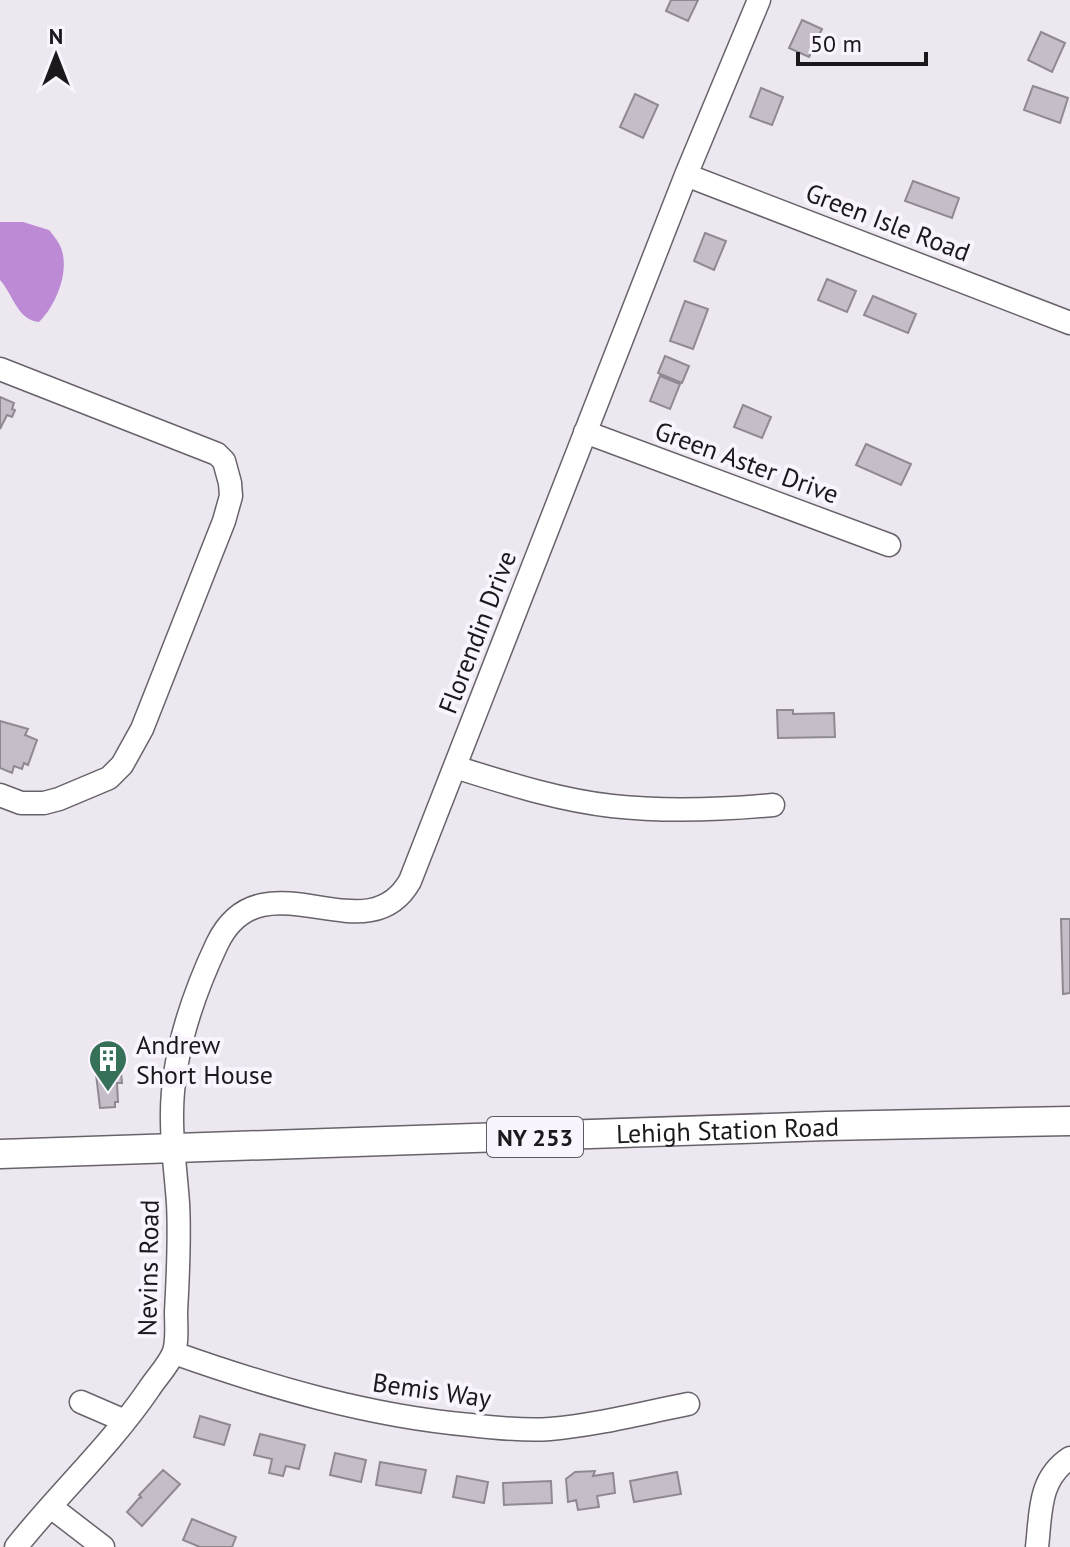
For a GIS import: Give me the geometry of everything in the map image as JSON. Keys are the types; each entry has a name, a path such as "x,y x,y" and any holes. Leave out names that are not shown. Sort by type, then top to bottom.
{"main road":[{"name":"Lehigh Station Road","path":"0,1154 1070,1121"}],"street":[{"name":"Florendin Drive","path":"174,1148 175,1068 190,1014 218,943 230,923 255,905 377,910 402,896 410,881 686,175 759,0"},
{"name":"Green Isle Road","path":"686,175 1070,323"},
{"path":"0,369 217,454 227,470 231,496 160,685 142,729 122,765 109,778 44,803 21,803 0,795"},
{"name":"Green Aster Drive","path":"585,432 889,545"},
{"path":"455,767 560,797 609,806 719,810 773,805"},
{"name":"Nevins Road","path":"16,1547 125,1421 174,1353 179,1273 174,1148"},
{"name":"Bemis Way","path":"174,1353 293,1391 372,1411 440,1422 547,1429 595,1424 688,1404"},
{"path":"81,1402 125,1421"},
{"path":"1037,1547 1042,1497 1048,1479 1056,1468 1070,1458"},
{"path":"51,1507 103,1547"}],"shaded area":[{"path":"0,222 23,222 49,230 61,248 64,260 62,280 50,308 39,322 20,312 0,280"}],"building":[{"path":"671,0 698,0 688,21 666,11"},
{"path":"802,20 822,29 809,57 789,48"},
{"path":"1041,32 1065,43 1052,72 1028,60"},
{"path":"1033,86 1068,98 1060,123 1024,110"},
{"path":"761,88 783,97 772,125 750,117"},
{"path":"635,94 658,105 643,138 620,127"},
{"path":"913,181 959,198 952,218 905,201"},
{"path":"705,233 726,241 714,270 694,261"},
{"path":"827,279 856,291 847,312 818,300"},
{"path":"873,296 916,314 908,333 864,315"},
{"path":"685,301 708,309 693,349 670,341"},
{"path":"665,356 689,366 682,383 658,373"},
{"path":"660,376 680,384 670,409 650,401"},
{"path":"0,397 14,403 12,409 15,410 12,417 7,415 0,429"},
{"path":"743,405 771,417 762,438 734,427"},
{"path":"866,444 911,464 901,485 856,465"},
{"path":"777,710 793,710 793,714 834,713 835,737 778,738"},
{"path":"0,721 28,729 25,735 37,740 28,765 24,763 22,769 14,766 12,773 0,768"},
{"path":"1061,919 1070,919 1070,993 1063,994"},
{"name":"Andrew Short House","path":"121,1073 122,1083 117,1083 118,1102 115,1102 115,1107 100,1108 96,1074"},
{"path":"200,1416 230,1425 224,1445 194,1437"},
{"path":"260,1434 305,1445 299,1469 286,1466 283,1476 269,1473 272,1459 254,1455"},
{"path":"335,1453 366,1460 361,1482 330,1475"},
{"path":"380,1462 426,1470 421,1493 376,1485"},
{"path":"163,1470 180,1484 142,1526 127,1512"},
{"path":"595,1471 593,1476 613,1473 615,1493 597,1496 599,1507 578,1510 576,1500 568,1502 566,1479 575,1472"},
{"path":"677,1472 681,1494 634,1502 630,1481"},
{"path":"457,1476 488,1482 484,1503 453,1497"},
{"path":"551,1481 552,1503 504,1505 503,1483"},
{"path":"192,1519 236,1537 232,1547 200,1547 183,1540"}],"place":[{"name":"Andrew Short House","path":"108,1093"}]}
